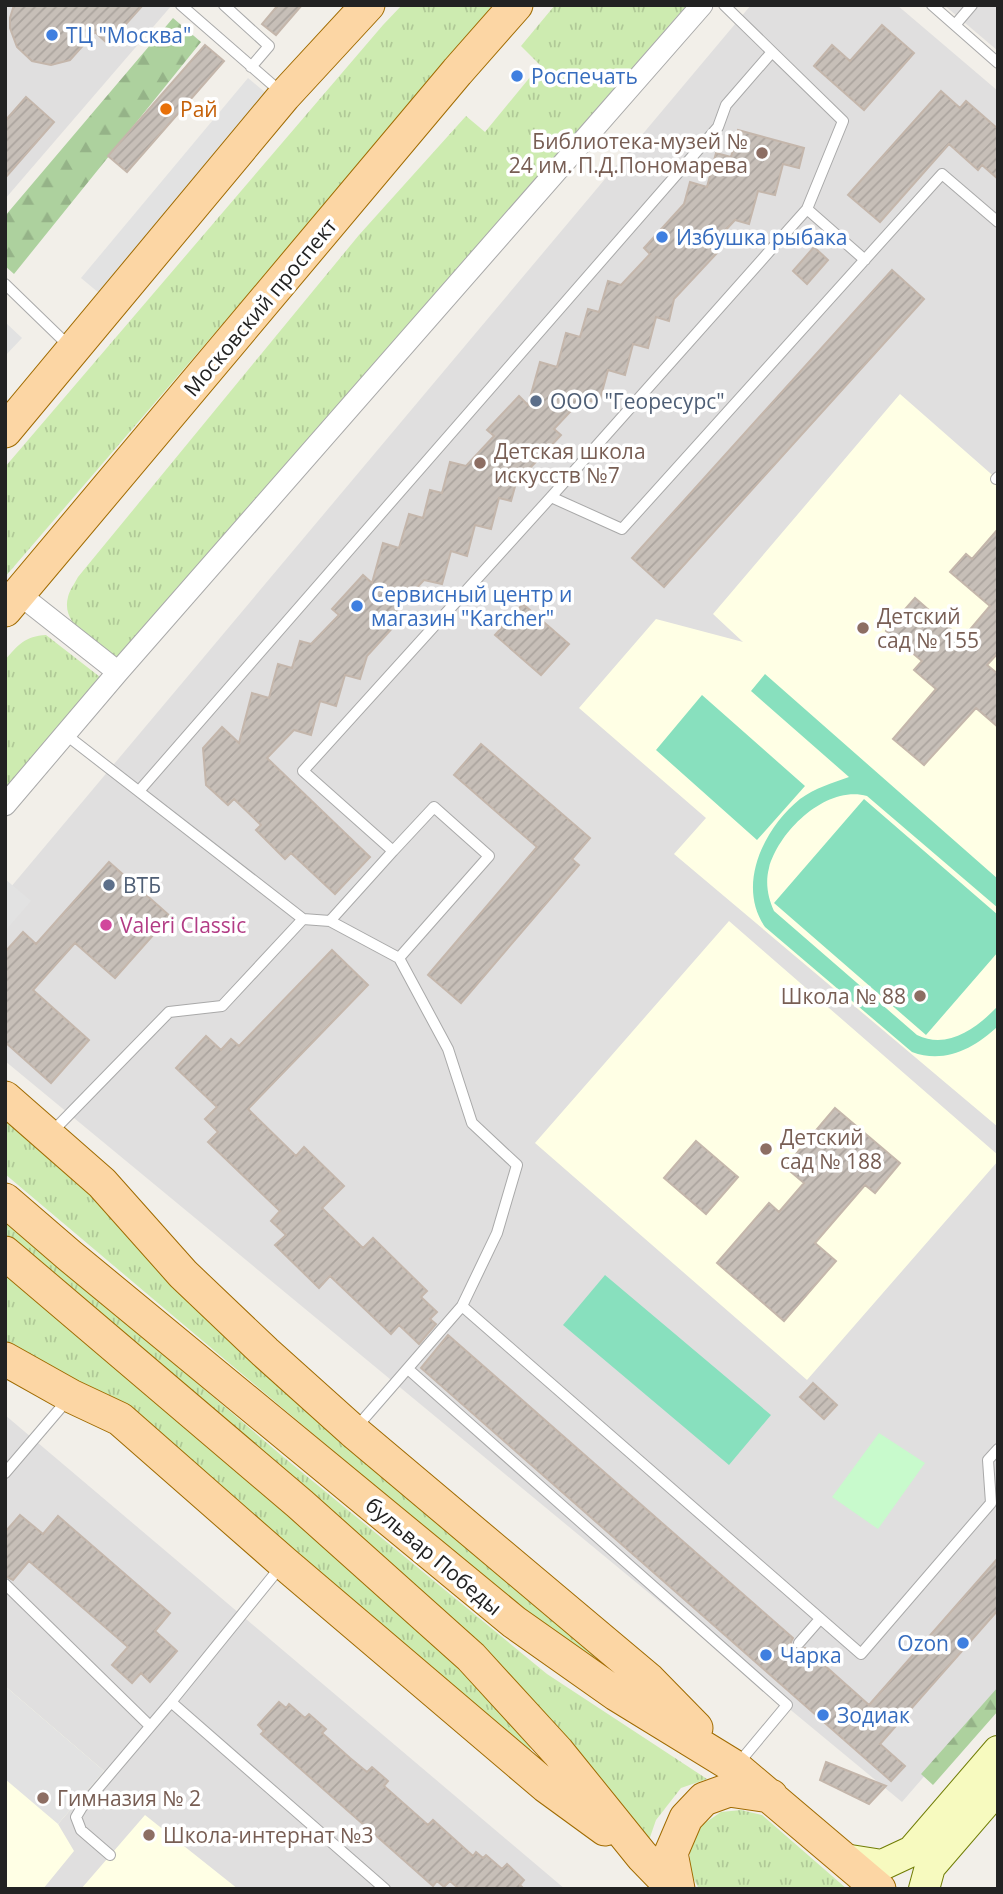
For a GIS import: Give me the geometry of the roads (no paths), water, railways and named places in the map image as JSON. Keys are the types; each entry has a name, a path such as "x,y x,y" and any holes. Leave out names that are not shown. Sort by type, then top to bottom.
{"main road":[{"path":"11,421 284,96 368,5"},
{"name":"Московский проспект","path":"12,602 516,5"},
{"path":"5,1098 102,1183 183,1273 265,1352 353,1431 649,1681 735,1767"},
{"name":"бульвар Победы","path":"5,1200 514,1622 616,1694 735,1767 879,1889"},
{"path":"5,1253 300,1504 471,1657 558,1752 642,1856 676,1889"},
{"path":"5,1360 120,1419 546,1786 642,1856"},
{"path":"676,1889 671,1853 685,1818 704,1799 729,1790 771,1797"}],"street":[{"path":"5,805 118,672 702,5"},
{"path":"12,602 118,672"},
{"path":"844,1859 882,1865 912,1851 998,1751"},
{"path":"924,1889 930,1867 998,1788"}],"lane":[{"path":"181,5 284,96"},
{"path":"224,5 270,46 251,67"},
{"path":"393,851 303,771 807,209 843,121 724,5"},
{"path":"932,5 998,63"},
{"path":"955,25 972,5"},
{"path":"139,791 718,127 726,105 772,52"},
{"path":"551,497 622,529 942,174 998,222"},
{"path":"807,209 864,260"},
{"path":"5,284 73,350"},
{"path":"65,734 303,919 330,921 399,958 448,1049 472,1123 517,1166 497,1233 462,1306 353,1431"},
{"path":"330,921 434,807 489,856 399,958"},
{"path":"49,1136 169,1012 222,1006 303,919"},
{"path":"462,1306 860,1654 991,1503 988,1460 998,1448"},
{"path":"408,1368 768,1680 787,1705 735,1767"},
{"path":"5,1473 71,1395"},
{"path":"110,1856 81,1830 76,1817 284,1563"},
{"path":"5,1584 150,1726"},
{"path":"799,1643 820,1619"},
{"path":"171,1702 385,1889"}],"place":[{"name":"ТЦ \"Москва\"","path":"52,35"},
{"name":"Роспечать","path":"517,76"},
{"name":"Рай","path":"166,109"},
{"name":"Библиотека-музей № 24 им. П.Д.Пономарева","path":"762,153"},
{"name":"Избушка рыбака","path":"662,237"},
{"name":"ООО \"Георесурс\"","path":"536,401"},
{"name":"Детская школа искусств №7","path":"480,463"},
{"name":"Сервисный центр и магазин \"Karcher\"","path":"357,606"},
{"name":"Детский сад № 155","path":"863,628"},
{"name":"ВТБ","path":"109,885"},
{"name":"Valeri Classic","path":"106,925"},
{"name":"Школа № 88","path":"920,996"},
{"name":"Детский сад № 188","path":"766,1149"},
{"name":"Ozon","path":"963,1643"},
{"name":"Чарка","path":"766,1655"},
{"name":"Зодиак","path":"823,1715"},
{"name":"Гимназия № 2","path":"43,1798"},
{"name":"Школа-интернат №3","path":"149,1835"}]}
